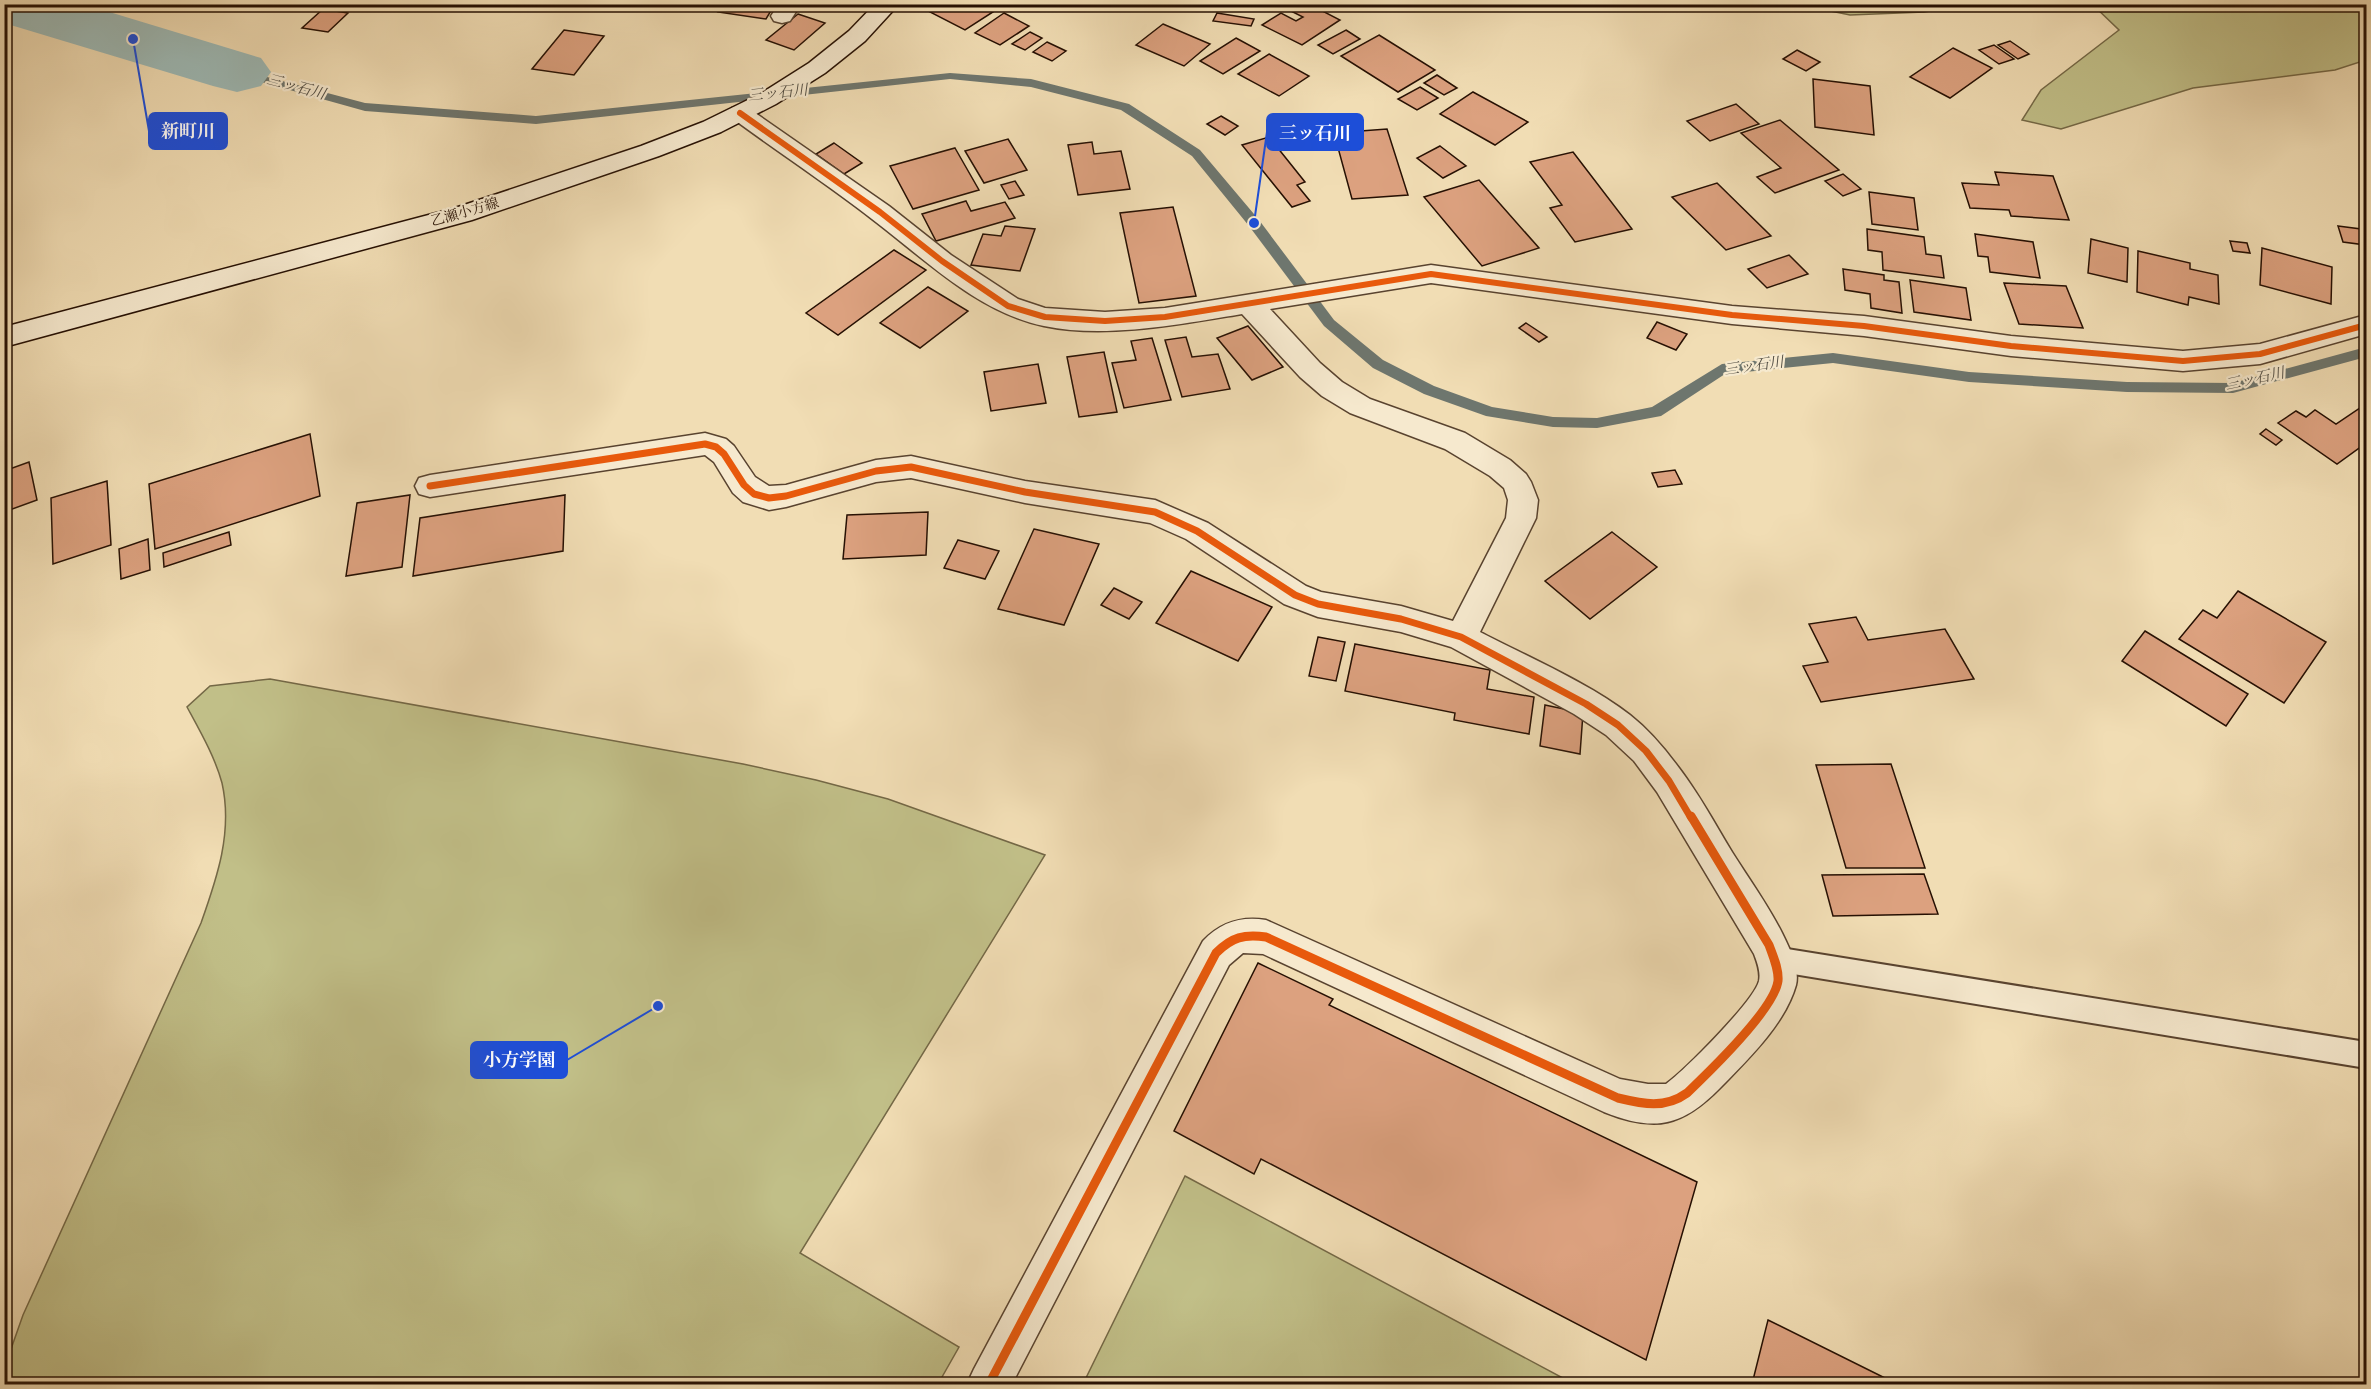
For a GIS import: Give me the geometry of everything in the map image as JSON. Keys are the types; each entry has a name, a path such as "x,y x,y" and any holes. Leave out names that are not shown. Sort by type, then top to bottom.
{"street":[{"name":"乙瀬小方線","path":"11,335 486,207 650,152 768,99 816,68 857,36 888,4"},
{"path":"740,113 880,212 942,261 1008,306 1045,317 1105,321 1165,317 1257,304 1431,274 1732,315 1864,326 2011,346 2183,361 2260,354 2367,325"},
{"path":"1257,304 1310,370 1332,389 1360,406 1460,443 1500,468 1516,482 1523,500 1521,518 1461,637"},
{"path":"430,486 692,444 705,444 716,447 744,485 754,494 769,498 786,496 884,469 919,468 1027,493 1155,512 1197,531 1295,595 1318,604 1401,619 1461,637 1586,704 1618,725 1646,751 1669,781 1760,930 1775,960 1777,986 1768,1004 1697,1085 1675,1101 1647,1105 1618,1098 1266,937 1247,934 1228,939 1216,953 989,1384"}],"lane":[{"path":"1775,960 2367,1055"}],"shaded area":[{"path":"1801,5 1967,5 1924,12 1850,15"},
{"path":"2083,5 2366,5 2366,60 2335,70 2193,88 2061,129 2022,120 2041,90 2119,30 2094,6"},
{"path":"270,679 743,764 816,780 888,799 1045,855 800,1253 959,1347 938,1384 5,1384 5,1366 23,1315 201,923 218,872 226,819 222,783 211,754 187,707 210,686"},
{"path":"1185,1176 1574,1384 1083,1384"}],"building":[{"path":"652,4 703,4 698,11"},
{"path":"724,4 775,4 766,19 718,12"},
{"path":"938,4 985,4 996,10 965,30 928,11"},
{"path":"1277,4 1309,4 1340,20 1302,45 1262,25 1281,13 1296,21 1303,17"},
{"path":"323,9 348,13 328,32 302,28"},
{"path":"1004,13 1029,26 1000,45 975,33"},
{"path":"1217,13 1254,19 1251,26 1213,21"},
{"path":"798,14 825,23 794,50 766,40"},
{"path":"1163,24 1210,44 1184,66 1136,45"},
{"path":"564,30 604,36 574,75 532,69"},
{"path":"1346,30 1360,39 1333,54 1318,45"},
{"path":"1030,32 1042,38 1025,50 1012,44"},
{"path":"1379,35 1435,70 1398,92 1341,56"},
{"path":"1236,38 1260,51 1223,74 1200,61"},
{"path":"2010,41 2029,54 2018,59 1998,45"},
{"path":"1047,42 1066,51 1052,61 1033,52"},
{"path":"1994,45 2014,59 1999,64 1979,50"},
{"path":"1953,48 1992,68 1950,98 1910,77"},
{"path":"1797,50 1820,62 1806,71 1783,59"},
{"path":"1269,54 1309,76 1279,96 1238,74"},
{"path":"1437,75 1457,88 1444,95 1424,83"},
{"path":"1813,79 1870,86 1874,135 1815,127"},
{"path":"1420,87 1438,98 1417,110 1398,99"},
{"path":"1473,92 1528,122 1495,145 1440,114"},
{"path":"1736,104 1759,124 1710,141 1687,121"},
{"path":"1221,116 1238,126 1225,135 1207,124"},
{"path":"1780,120 1839,170 1775,193 1757,177 1781,168 1741,133"},
{"path":"1387,129 1408,195 1352,199 1334,133"},
{"path":"1269,137 1305,182 1297,185 1310,201 1292,207 1242,145"},
{"path":"1008,139 1027,170 984,183 965,151"},
{"path":"1092,142 1094,154 1121,151 1130,189 1078,195 1068,145"},
{"path":"834,143 862,163 844,174 816,154"},
{"path":"1440,146 1466,166 1443,178 1417,158"},
{"path":"955,148 979,190 913,209 890,166"},
{"path":"1573,152 1632,229 1575,242 1550,208 1562,205 1530,162"},
{"path":"1995,172 2053,176 2069,220 2011,216 2009,210 1970,208 1962,183 1999,185"},
{"path":"1843,174 1861,189 1843,196 1825,181"},
{"path":"1479,180 1539,248 1482,266 1424,197"},
{"path":"1015,181 1024,195 1009,199 1001,185"},
{"path":"1717,183 1771,236 1726,250 1672,197"},
{"path":"1869,192 1914,198 1918,230 1872,224"},
{"path":"966,201 971,211 1005,202 1015,218 936,241 922,214"},
{"path":"1173,207 1196,296 1139,303 1120,213"},
{"path":"1005,226 1035,229 1020,271 971,265 983,234 1001,236"},
{"path":"2338,226 2361,229 2366,245 2343,242"},
{"path":"1867,229 1924,237 1926,254 1941,256 1944,278 1883,270 1882,252 1868,250"},
{"path":"1975,234 2033,242 2040,278 1990,272 1988,257 1978,256"},
{"path":"2091,239 2128,248 2127,282 2088,273"},
{"path":"2230,241 2247,243 2250,253 2233,251"},
{"path":"2262,248 2332,267 2331,304 2260,285"},
{"path":"894,250 926,270 838,335 806,313"},
{"path":"2138,251 2190,263 2190,269 2218,275 2219,304 2189,297 2188,305 2137,292"},
{"path":"1789,255 1808,274 1767,288 1748,269"},
{"path":"1843,269 1884,275 1884,280 1899,282 1902,313 1871,308 1870,294 1845,290"},
{"path":"1910,280 1966,288 1971,320 1914,312"},
{"path":"2004,283 2066,286 2083,328 2019,324"},
{"path":"928,287 968,311 920,348 880,323"},
{"path":"1657,322 1687,334 1676,350 1647,338"},
{"path":"1526,323 1547,337 1539,342 1519,328"},
{"path":"1248,326 1283,367 1252,380 1217,338"},
{"path":"1186,337 1192,357 1218,354 1230,389 1182,397 1165,340"},
{"path":"1152,338 1171,400 1124,408 1112,363 1136,360 1131,341"},
{"path":"1104,352 1117,412 1079,417 1067,357"},
{"path":"1038,364 1046,403 991,411 984,372"},
{"path":"2363,406 2366,408 2366,443 2337,464 2278,423 2296,411 2306,417 2315,410 2336,424"},
{"path":"2266,429 2282,440 2276,445 2260,434"},
{"path":"310,434 320,496 155,549 149,484"},
{"path":"29,462 37,500 4,512 4,471"},
{"path":"1675,470 1682,484 1658,487 1652,473"},
{"path":"107,481 111,545 53,564 51,498"},
{"path":"410,495 402,567 346,576 357,503"},
{"path":"565,495 563,551 413,576 420,518"},
{"path":"928,512 926,555 843,559 847,515"},
{"path":"1034,529 1099,544 1064,625 998,609"},
{"path":"229,532 231,545 164,567 163,553"},
{"path":"1612,532 1657,567 1590,619 1545,581"},
{"path":"148,539 150,570 121,579 119,549"},
{"path":"958,540 999,551 985,579 944,568"},
{"path":"1191,571 1272,607 1238,661 1156,623"},
{"path":"1114,588 1142,602 1129,619 1101,605"},
{"path":"2238,591 2326,642 2284,703 2179,639 2203,610 2217,618"},
{"path":"1856,617 1868,640 1945,629 1974,679 1821,702 1803,666 1828,662 1809,624"},
{"path":"2145,631 2248,694 2226,726 2122,661"},
{"path":"1318,637 1345,642 1336,681 1309,676"},
{"path":"1355,644 1490,670 1487,689 1534,697 1529,734 1454,720 1455,713 1345,691"},
{"path":"1545,705 1583,713 1580,754 1540,746"},
{"path":"1891,764 1925,868 1846,868 1816,765"},
{"path":"1924,874 1938,914 1833,916 1822,875"},
{"path":"1258,963 1333,999 1329,1005 1697,1182 1646,1360 1261,1159 1254,1174 1174,1131"},
{"path":"1768,1320 1897,1384 1752,1384"}],"waterway":[{"path":"10,4 237,72"},
{"name":"三ッ石川","path":"237,72 365,107 536,120 950,76 1031,83 1125,107 1196,153 1254,223 1329,323 1378,364 1429,390 1491,412 1553,422 1597,423 1656,412 1722,369 1833,358 1969,377 2127,387 2233,388 2366,352"}],"cycle path":[{"path":"740,113 880,212 942,261 1008,306 1045,317 1105,321 1165,317 1431,274 1732,315 1864,326 2011,346 2183,361 2260,354 2366,325"},
{"path":"430,486 705,444 716,447 724,454 744,485 754,494 769,498 786,496 876,471 911,467 1025,492 1155,512 1197,531 1295,595 1318,604 1401,619 1461,637 1586,704 1618,725 1646,751 1669,781 1769,945 1778,975 1772,996 1749,1028 1687,1093 1677,1100 1663,1104 1648,1104 1618,1098 1266,937 1238,936 1227,942 1216,953 989,1384"}],"place":[{"name":"新町川","path":"133,39"},
{"name":"三ッ石川","path":"1254,223"},
{"name":"小方学園","path":"658,1006"}]}
